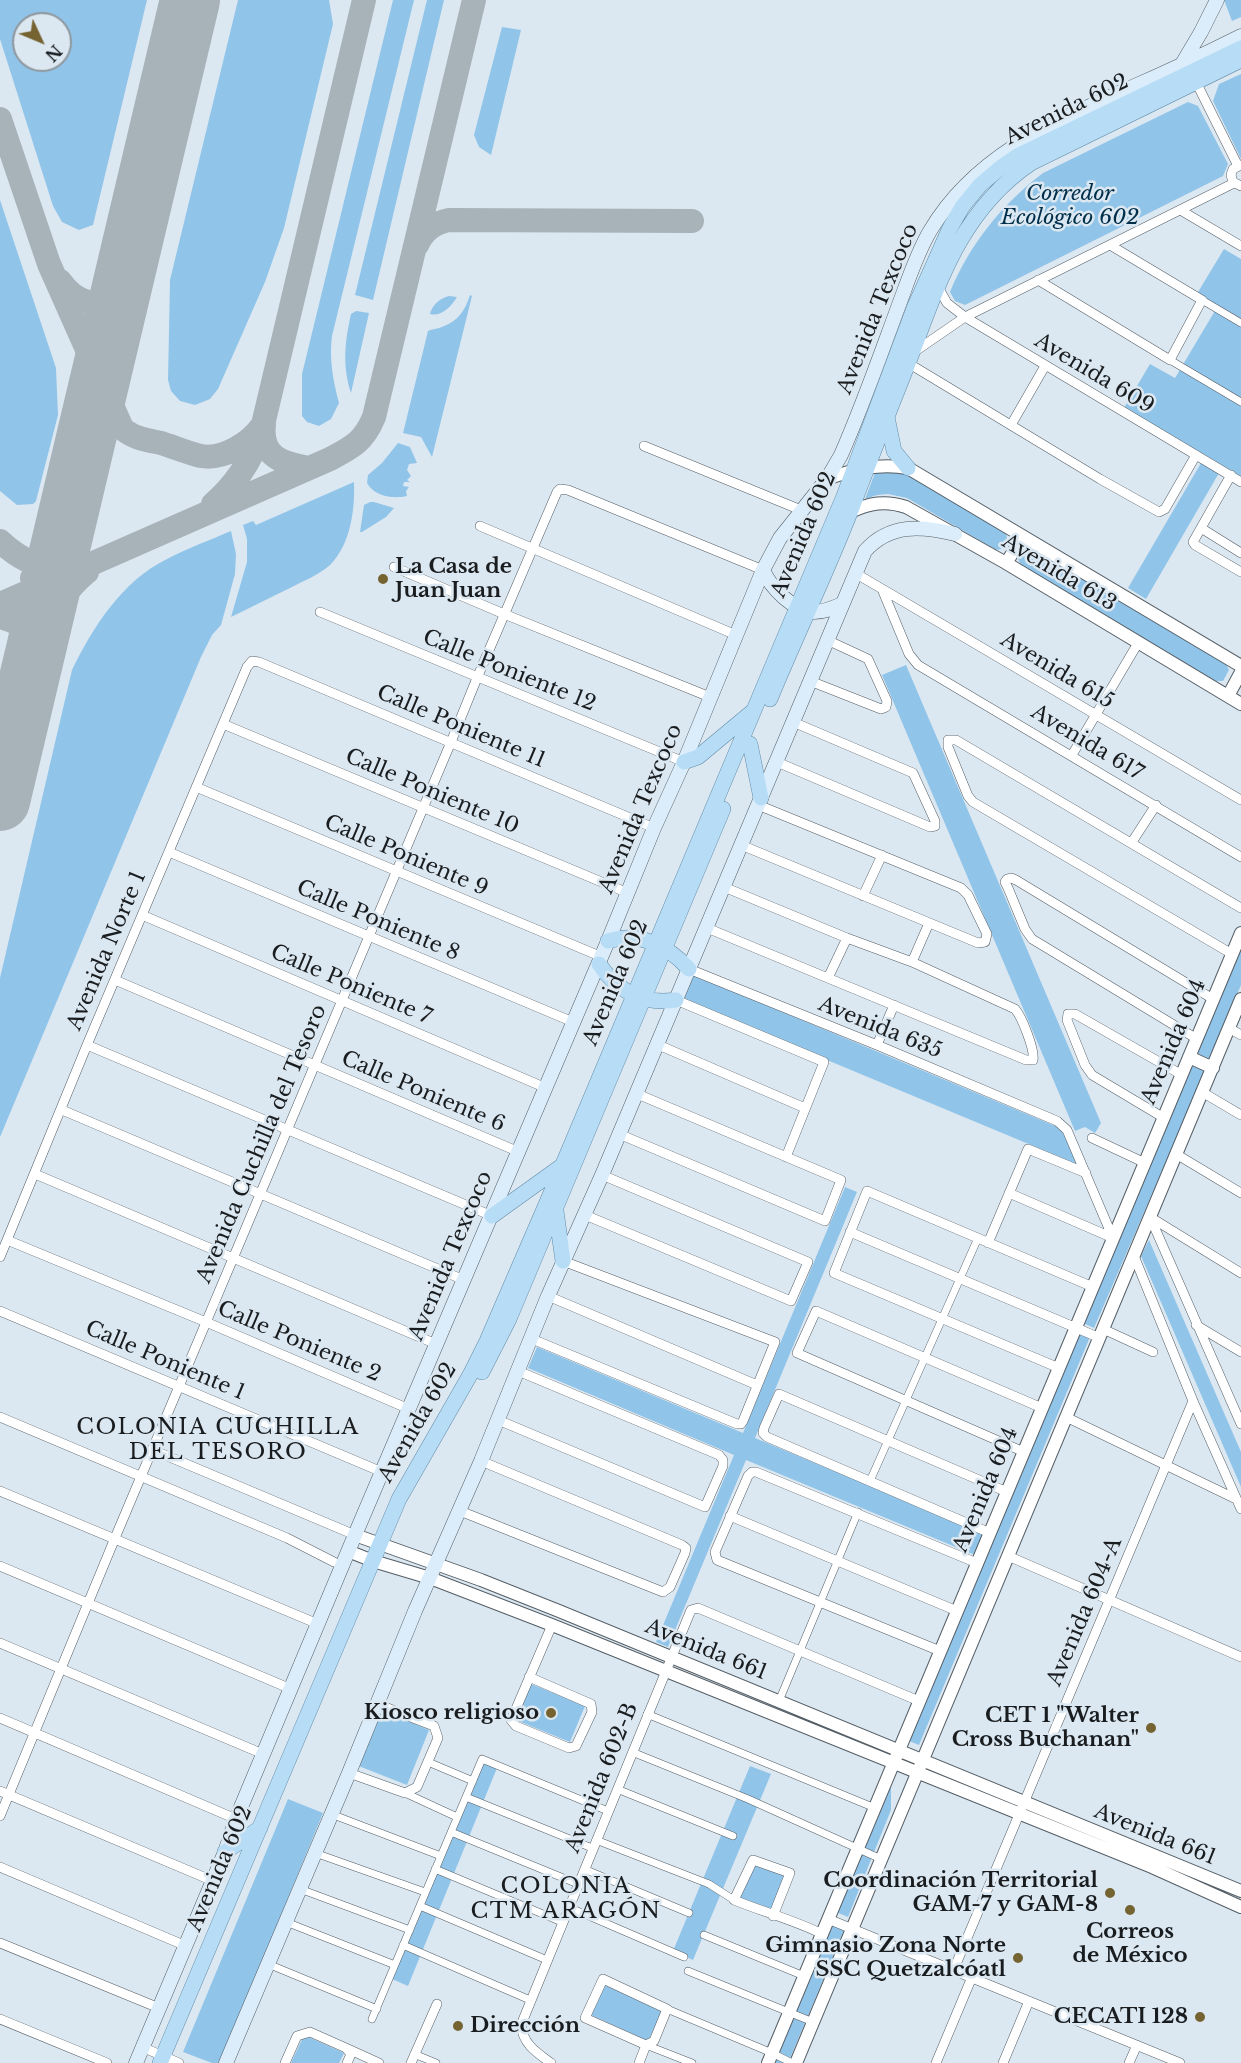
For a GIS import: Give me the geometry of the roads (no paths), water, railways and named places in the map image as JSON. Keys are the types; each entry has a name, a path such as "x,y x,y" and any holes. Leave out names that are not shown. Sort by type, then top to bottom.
{"main road":[{"path":"1182,64 1217,0"},
{"name":"Avenida Texcoco","path":"136,2063 348,1551 492,1216 763,570 780,538 827,478 845,446 922,247 939,217 961,189 986,165 1014,145 1081,110 1241,36"},
{"name":"Avenida 602","path":"660,946 750,744 802,608 860,468 915,306 949,230 962,207 990,176 1019,155 1241,48"},
{"name":"Avenida 602","path":"383,1547 495,1349 556,1209 754,710 850,512 860,468 887,415 948,262 970,222 984,203 1009,178 1036,170 1160,110 1179,98 1196,82 1241,60"},
{"path":"887,415 894,450 908,468"},
{"path":"226,2063 481,1461 548,1296 585,1215 865,551 876,540 902,529 921,528 955,534"},
{"path":"763,570 766,578 779,593 802,608 815,612 842,604"},
{"path":"684,762 698,757 754,710"},
{"path":"750,744 759,801"},
{"path":"608,941 629,937 660,946 689,969"},
{"path":"600,960 614,982 639,997 658,1001 676,999"},
{"name":"Avenida 602","path":"169,2061 377,1562 399,1499 487,1341 639,997"},
{"path":"492,1216 563,1165"},
{"path":"556,1209 563,1261"},
{"name":"Avenida 602","path":"169,2061 260,1828 377,1562"},
{"path":"225,1852 260,1828"}],"street":[{"path":"1196,82 1240,166 1233,169 1231,174 1231,179 1238,185 965,317 910,358 1011,425 1100,479 1161,512 1165,509 1196,455"},
{"path":"1182,211 1241,246"},
{"path":"1110,245 1241,323"},
{"path":"1038,280 1241,402"},
{"name":"Avenida 609","path":"938,287 947,303 965,317 1241,482"},
{"path":"1170,360 1202,300"},
{"path":"1011,425 1046,366"},
{"path":"644,446 801,510"},
{"name":"Avenida 613","path":"860,468 889,465 908,468 1241,666"},
{"path":"827,478 860,468"},
{"path":"1231,476 1193,543 1241,572"},
{"name":"Avenida Cuchilla del Tesoro","path":"0,1816 4,1793 35,1733 531,548 555,496 560,489 568,490 763,570"},
{"name":"Avenida 613","path":"850,512 874,503 893,502 906,507 1006,563 1241,704"},
{"path":"480,526 736,635"},
{"path":"1200,528 1241,553"},
{"path":"1006,563 1023,537"},
{"path":"394,567 710,697"},
{"name":"Avenida 615","path":"855,573 1241,800"},
{"name":"Avenida 617","path":"882,589 914,661 924,669 1241,857"},
{"name":"Calle Poniente 12","path":"320,612 684,762"},
{"path":"810,681 881,709 886,707 886,701 868,659 826,640"},
{"path":"1072,755 1138,643"},
{"name":"Avenida Norte 1","path":"0,1257 196,787 252,662"},
{"name":"Calle Poniente 11","path":"252,662 259,662 654,828"},
{"path":"1228,696 1241,672"},
{"path":"777,762 930,827 935,826 935,821 914,774 793,722"},
{"name":"Calle Poniente 10","path":"223,724 628,893"},
{"path":"1232,954 971,800 948,747 948,740 956,740 1241,908"},
{"name":"Calle Poniente 9","path":"196,787 600,960"},
{"path":"741,845 978,943 985,942 987,934 965,892 759,801"},
{"path":"1132,842 1156,805"},
{"name":"Calle Poniente 8","path":"169,852 573,1023"},
{"path":"862,896 882,855"},
{"path":"1197,1039 1029,936 1005,882 1011,878 1016,880 1214,999"},
{"path":"707,928 1026,1060 1033,1060 1033,1052 1017,1011 912,962 724,887"},
{"name":"Calle Poniente 7","path":"142,915 546,1088"},
{"path":"912,962 929,923"},
{"name":"Avenida 604","path":"770,2058 1241,933"},
{"path":"828,978 847,938"},
{"name":"Avenida 635","path":"689,969 1057,1121 1067,1130 1086,1173"},
{"name":"Calle Poniente 6","path":"115,980 519,1152"},
{"path":"676,999 824,1062 786,1157"},
{"path":"692,2063 646,2046 585,2018 603,1978 770,2058 794,2063 853,1928 1241,999"},
{"path":"877,1045 894,1005"},
{"path":"1164,1118 1092,1075 1084,1065 1067,1020 1068,1014 1075,1014 1182,1075"},
{"path":"1229,1028 1241,1035"},
{"path":"656,1044 805,1108"},
{"path":"87,1045 492,1216"},
{"path":"1189,1057 1213,1068"},
{"path":"1202,1092 1241,1115"},
{"path":"619,1134 825,1221 841,1180 635,1093"},
{"path":"62,1110 464,1280"},
{"path":"1092,1138 1144,1163"},
{"path":"988,1242 1026,1151 1030,1149 1086,1173 1113,1238"},
{"path":"1176,1154 1241,1193"},
{"path":"35,1174 436,1344"},
{"path":"585,1215 791,1301 808,1262 602,1175"},
{"path":"1059,1368 834,1273 867,1191 1093,1287"},
{"path":"1009,1193 1113,1238"},
{"path":"1150,1217 1241,1273"},
{"path":"1150,1217 1241,1424"},
{"path":"850,1232 1076,1328 1101,1333 1153,1352"},
{"path":"870,1481 978,1238"},
{"name":"Calle Poniente 2","path":"8,1240 410,1409"},
{"path":"1134,1256 1193,1401 1241,1509"},
{"path":"532,1339 736,1424 741,1424 775,1342 563,1261"},
{"path":"548,1296 757,1385"},
{"name":"Calle Poniente 1","path":"0,1311 382,1472"},
{"path":"1024,1452 797,1353 816,1311 1042,1408"},
{"path":"1196,1325 1241,1352"},
{"path":"498,1420 705,1507 723,1466 723,1460 719,1455 518,1371"},
{"path":"990,1533 767,1437 763,1433 779,1394 1007,1492"},
{"name":"Avenida 604-A","path":"954,1969 1193,1401"},
{"path":"0,1417 287,1538 334,1562"},
{"path":"1066,1417 1236,1499"},
{"name":"Avenida 661","path":"153,1450 383,1547 437,1564 923,1760 1241,1907"},
{"path":"460,1510 661,1591 666,1592 670,1587 686,1548 682,1545 481,1461"},
{"path":"940,1651 719,1561 715,1557 715,1552 730,1516 748,1476 756,1472 858,1512 977,1563"},
{"path":"0,1491 318,1624"},
{"path":"779,1701 858,1512"},
{"path":"730,1516 957,1611"},
{"name":"Avenida 661","path":"348,1551 430,1578 552,1625 893,1764 1022,1807"},
{"path":"1008,1556 1241,1657"},
{"path":"0,1566 291,1689"},
{"name":"Avenida 602-B","path":"551,2063 533,2050 525,2040 521,2025 647,1714 693,1608 698,1608 800,1651"},
{"path":"530,1677 591,1704 592,1712 576,1746 568,1748 513,1725 512,1718 552,1625"},
{"path":"0,1643 263,1754"},
{"path":"800,1651 920,1701"},
{"path":"377,1704 434,1726 438,1738 417,1787 405,1793"},
{"path":"647,1714 875,1808"},
{"path":"0,1718 236,1819"},
{"path":"632,1752 748,1799 881,1860"},
{"path":"372,2019 482,1759 608,1811"},
{"path":"428,1762 472,1781"},
{"path":"349,1773 405,1793 457,1817"},
{"path":"617,1789 733,1836"},
{"path":"4,1793 213,1881"},
{"path":"466,1797 709,1884 734,1900 822,1934"},
{"path":"331,1814 441,1856"},
{"name":"Avenida 661","path":"1059,1823 1241,1891"},
{"path":"451,1832 578,1884"},
{"path":"315,1853 425,1892"},
{"path":"734,1900 753,1860 790,1874 773,1916"},
{"path":"0,1867 186,1946"},
{"path":"435,1869 562,1923"},
{"path":"584,1869 689,1913"},
{"path":"300,1889 410,1930"},
{"path":"420,1906 547,1960"},
{"path":"568,1907 684,1957"},
{"path":"828,1919 1180,2063"},
{"path":"285,1922 395,1965"},
{"path":"704,1935 804,1976"},
{"path":"0,1943 159,2008"},
{"path":"403,1945 530,2000"},
{"path":"268,1964 376,2009"},
{"path":"688,1971 813,2022"},
{"path":"936,2063 972,1977"},
{"path":"1003,2063 1029,2001"},
{"path":"436,2063 413,2059 437,2004"},
{"path":"639,2063 646,2046 654,2041 667,2009"},
{"path":"0,2019 107,2063"},
{"path":"285,2063 297,2036 305,2032 310,2032 348,2056 379,2063"},
{"path":"1130,2063 1137,2045"},
{"path":"142,2047 169,2061"}],"place":[{"name":"La Casa de Juan Juan","path":"383,579"},
{"name":"Kiosco religioso","path":"551,1713"},
{"name":"CET 1 \"Walter Cross Buchanan\"","path":"1151,1728"},
{"name":"Coordinación Territorial GAM-7 y GAM-8","path":"1110,1893"},
{"name":"Correos de México","path":"1130,1910"},
{"name":"Gimnasio Zona Norte SSC Quetzalcóatl","path":"1018,1958"},
{"name":"CECATI 128","path":"1200,2017"},
{"name":"Dirección","path":"458,2026"}],"district":[{"name":"COLONIA CUCHILLA DEL TESORO","path":"218,1440"},
{"name":"COLONIA CTM ARAGÓN","path":"566,1900"}],"park label":[{"name":"Corredor Ecológico 602","path":"1070,206"}]}
